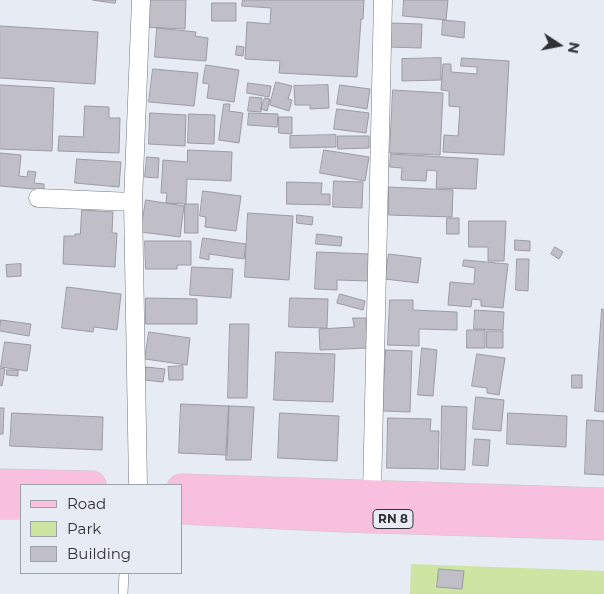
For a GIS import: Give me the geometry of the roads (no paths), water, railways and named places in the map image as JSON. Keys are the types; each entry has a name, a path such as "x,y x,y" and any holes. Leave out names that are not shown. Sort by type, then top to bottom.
{"main road":[{"path":"0,483 46,484"},
{"name":"RN 8","path":"182,488 604,502"},
{"path":"0,505 20,505"},
{"name":"RN 8","path":"182,510 344,518 604,526"}],"street":[{"path":"138,484 133,202 140,0"},
{"path":"372,494 383,0"},
{"path":"38,198 133,202"}],"lane":[{"path":"123,594 124,574"}]}
